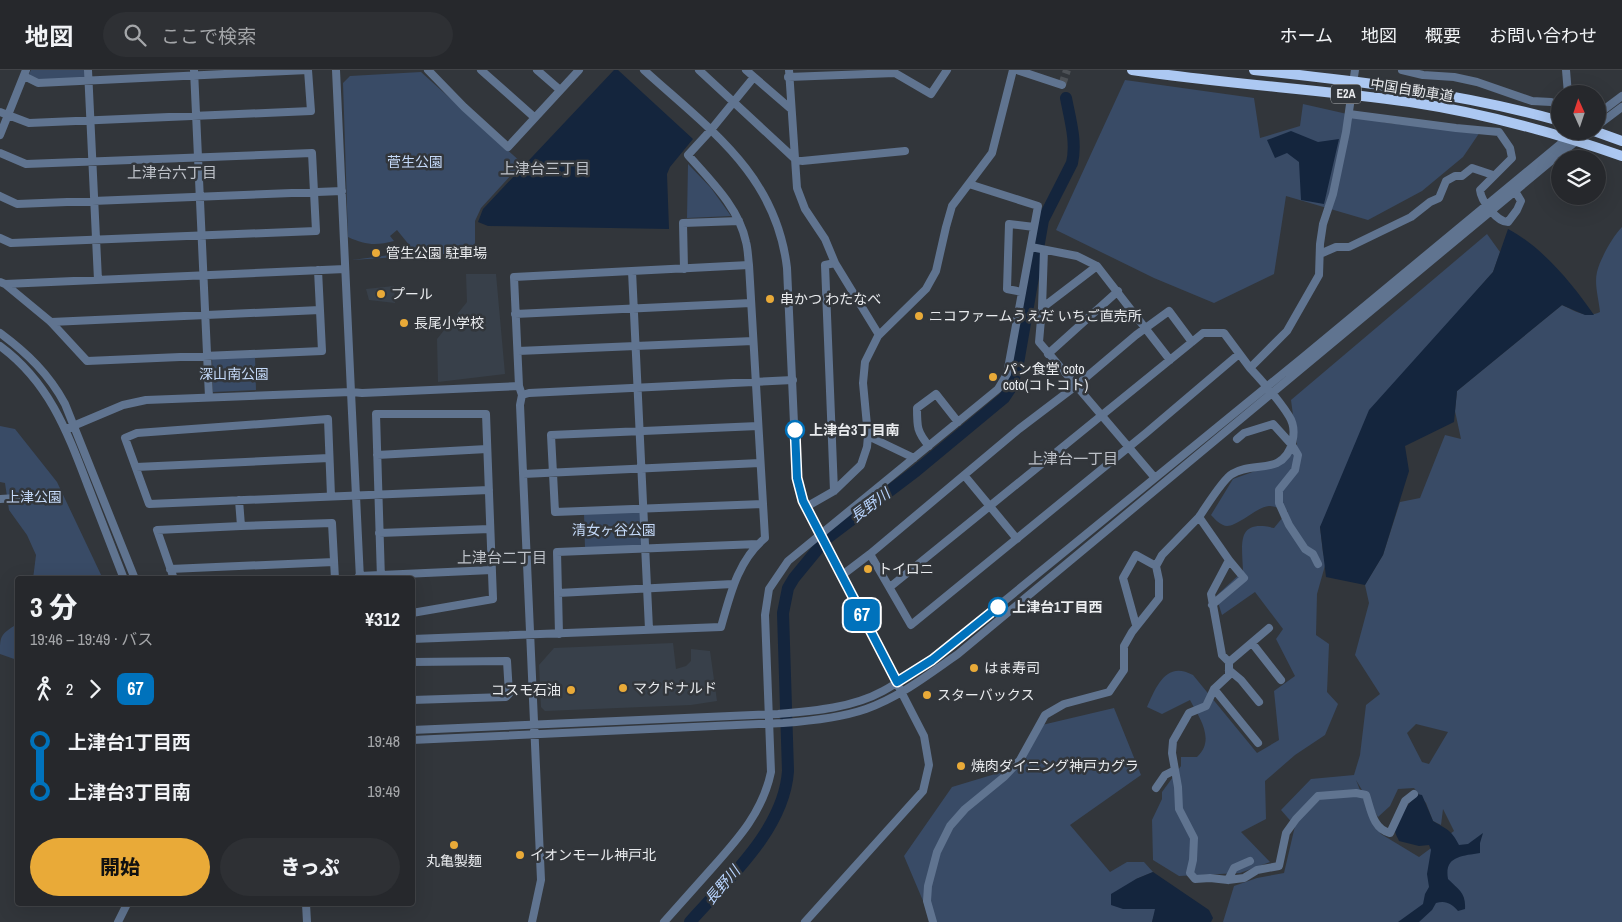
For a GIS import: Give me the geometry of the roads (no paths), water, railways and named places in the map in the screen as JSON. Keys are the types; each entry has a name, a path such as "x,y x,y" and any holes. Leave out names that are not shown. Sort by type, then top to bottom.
{"highway":[{"name":"中国自動車道","path":"1132,70 1411,103 1501,120 1557,135 1622,156"},
{"name":"中国自動車道","path":"1254,70 1412,89 1504,106 1551,119"},
{"path":"1606,134 1622,141"}],"street":[{"path":"88,70 98,280"},
{"path":"0,112 8,115 29,123 311,111 308,70 194,73 38,83 25,73 8,115 0,135"},
{"path":"345,70 336,70 360,576"},
{"path":"428,70 464,107 508,147 579,70"},
{"path":"481,70 534,117"},
{"path":"537,70 560,90"},
{"path":"644,70 734,153 756,181 768,202 781,234 787,268 797,478 801,495 924,736 929,764 923,791 804,922"},
{"path":"699,70 795,159 802,161 905,151"},
{"path":"746,70 791,109"},
{"path":"879,335 836,263 825,240 805,209 798,188 789,72 895,73 931,94 947,70"},
{"path":"807,510 834,491 861,465 867,447 868,436 863,383 865,362 879,335 926,289 936,271 952,206 992,153 1013,70"},
{"path":"1017,70 1062,85"},
{"path":"1251,369 1287,331 1319,275 1324,224 1333,194 1355,70"},
{"path":"1402,70 1423,75 1454,77 1477,82 1532,101 1551,102"},
{"path":"1566,70 1567,85"},
{"path":"194,73 210,397"},
{"path":"415,639 721,627 732,584 758,544 765,538 749,265 746,242 739,221 728,203 688,155 754,77"},
{"path":"1606,108 1622,96"},
{"path":"1606,122 1622,107"},
{"path":"1349,111 1456,128 1499,132 1510,148 1512,158 1480,190 1480,196 1499,219 1503,222 1508,222 1521,201 1515,191"},
{"path":"415,730 778,714 824,709 882,692 932,660 1565,140"},
{"path":"415,740 783,723 826,718 866,709 902,692 958,654 1578,140"},
{"path":"0,153 26,164 312,153 316,231 11,243 0,238"},
{"path":"1320,254 1336,247 1349,247 1412,217 1430,202 1439,198 1446,181 1455,176 1462,176 1472,168 1493,175"},
{"path":"664,922 744,832 767,790 771,772 764,615 769,589 788,562 998,389 1007,374 1038,206 969,184"},
{"path":"0,196 17,204 342,190"},
{"path":"684,268 683,223 739,221"},
{"path":"1022,292 1007,289 1009,224 1034,227"},
{"path":"1031,247 1077,256 1097,266 1170,360"},
{"path":"1044,250 1040,342 1048,354 1155,478"},
{"path":"834,491 824,265 836,263"},
{"path":"532,922 541,880 520,405 522,395 519,386 514,277 749,265"},
{"path":"1042,308 1097,266"},
{"path":"3,283 345,269"},
{"path":"3,283 51,322 87,361 322,351 318,270"},
{"path":"632,271 649,629"},
{"path":"1048,354 1118,291"},
{"path":"516,314 751,303"},
{"path":"51,322 320,310"},
{"path":"842,576 1019,429 1146,328 1169,312 1192,342"},
{"path":"0,333 23,350 41,368 57,389 75,425 134,576"},
{"path":"890,587 1203,333 1224,333 1291,417 1293,437 1290,452 1276,463 1250,467 1230,474 1199,517 1162,555 1156,566 1160,580 1160,598 1136,625 1124,646 1124,670 1109,692 1064,704 1045,715 1020,760 1004,777 965,809 950,826 937,852 928,886 927,901 933,922"},
{"path":"518,351 753,341"},
{"path":"0,346 13,355 34,377 66,429 123,576"},
{"path":"870,554 911,625 1127,446 1146,433 1239,354"},
{"path":"522,395 529,393 792,380"},
{"path":"66,429 112,409 133,402 155,399 519,386"},
{"path":"929,446 919,435 917,408 936,394 958,422"},
{"path":"415,612 493,599 492,570 490,529 486,414 376,414 380,576 492,570"},
{"path":"331,496 328,419 137,434 125,438 149,504 489,490"},
{"path":"1236,439 1244,433 1273,424 1292,445 1298,455 1295,470 1279,490 1280,503 1289,525 1305,549 1313,554 1318,564"},
{"path":"758,426 551,435 555,512 763,504"},
{"path":"868,436 914,458"},
{"path":"377,455 487,449"},
{"path":"136,466 330,458"},
{"path":"523,474 760,463"},
{"path":"964,475 1017,538"},
{"path":"0,499 17,498"},
{"path":"240,500 241,526"},
{"path":"1199,517 1244,578 1212,605"},
{"path":"173,576 157,530 332,523 335,576"},
{"path":"379,533 490,529"},
{"path":"560,634 557,552 758,544"},
{"path":"1136,625 1123,578 1136,555 1156,566"},
{"path":"1229,560 1211,594 1222,655 1259,702"},
{"path":"170,569 334,562"},
{"path":"558,593 732,584"},
{"path":"1269,628 1229,666 1229,674 1214,689 1206,706 1189,713 1173,741 1172,753 1179,809 1194,838 1193,860 1190,873 1194,879 1228,880 1244,878 1257,870 1279,866 1286,833 1296,819 1318,796 1356,793 1366,795 1380,829 1390,833 1405,801 1414,794"},
{"path":"1252,643 1280,680"},
{"path":"415,662 507,660 509,694 506,698 415,700"},
{"path":"1214,689 1258,743"},
{"path":"1156,788 1165,775 1175,770"},
{"path":"1228,880 1234,868 1250,861"},
{"path":"118,922 126,906"},
{"path":"306,906 306,922"}],"waterway":[{"name":"長野川","path":"690,922 736,871 765,834 776,814 784,793 788,771 783,613 788,588 794,578 826,539 916,471 1004,398 1010,389 1017,369 1043,220 1072,163 1074,147 1066,98"}],"tunnel":[{"path":"1062,85 1067,70"}],"place":[{"name":"管生公園 駐車場","path":"376,253"},
{"name":"プール","path":"381,294"},
{"name":"串かつ わたなべ","path":"770,299"},
{"name":"ニコファームうえだ いちご直売所","path":"919,316"},
{"name":"長尾小学校","path":"404,323"},
{"name":"パン食堂 coto coto(コトコト)","path":"993,377"},
{"name":"上津台3丁目南","path":"795,430"},
{"name":"トイロニ","path":"868,569"},
{"name":"上津台1丁目西","path":"998,607"},
{"name":"はま寿司","path":"974,668"},
{"name":"マクドナルド","path":"623,688"},
{"name":"コスモ石油","path":"571,690"},
{"name":"スターバックス","path":"927,695"},
{"name":"焼肉ダイニング神戸カグラ","path":"961,766"},
{"name":"丸亀製麺","path":"454,845"},
{"name":"イオンモール神戸北","path":"520,855"}],"district":[{"name":"上津台三丁目","path":"545,168"},
{"name":"上津台六丁目","path":"172,172"},
{"name":"上津台一丁目","path":"1073,458"},
{"name":"上津台二丁目","path":"502,557"}],"park label":[{"name":"菅生公園","path":"415,162"},
{"name":"深山南公園","path":"234,374"},
{"name":"上津公園","path":"34,497"},
{"name":"清女ヶ谷公園","path":"614,530"}]}
